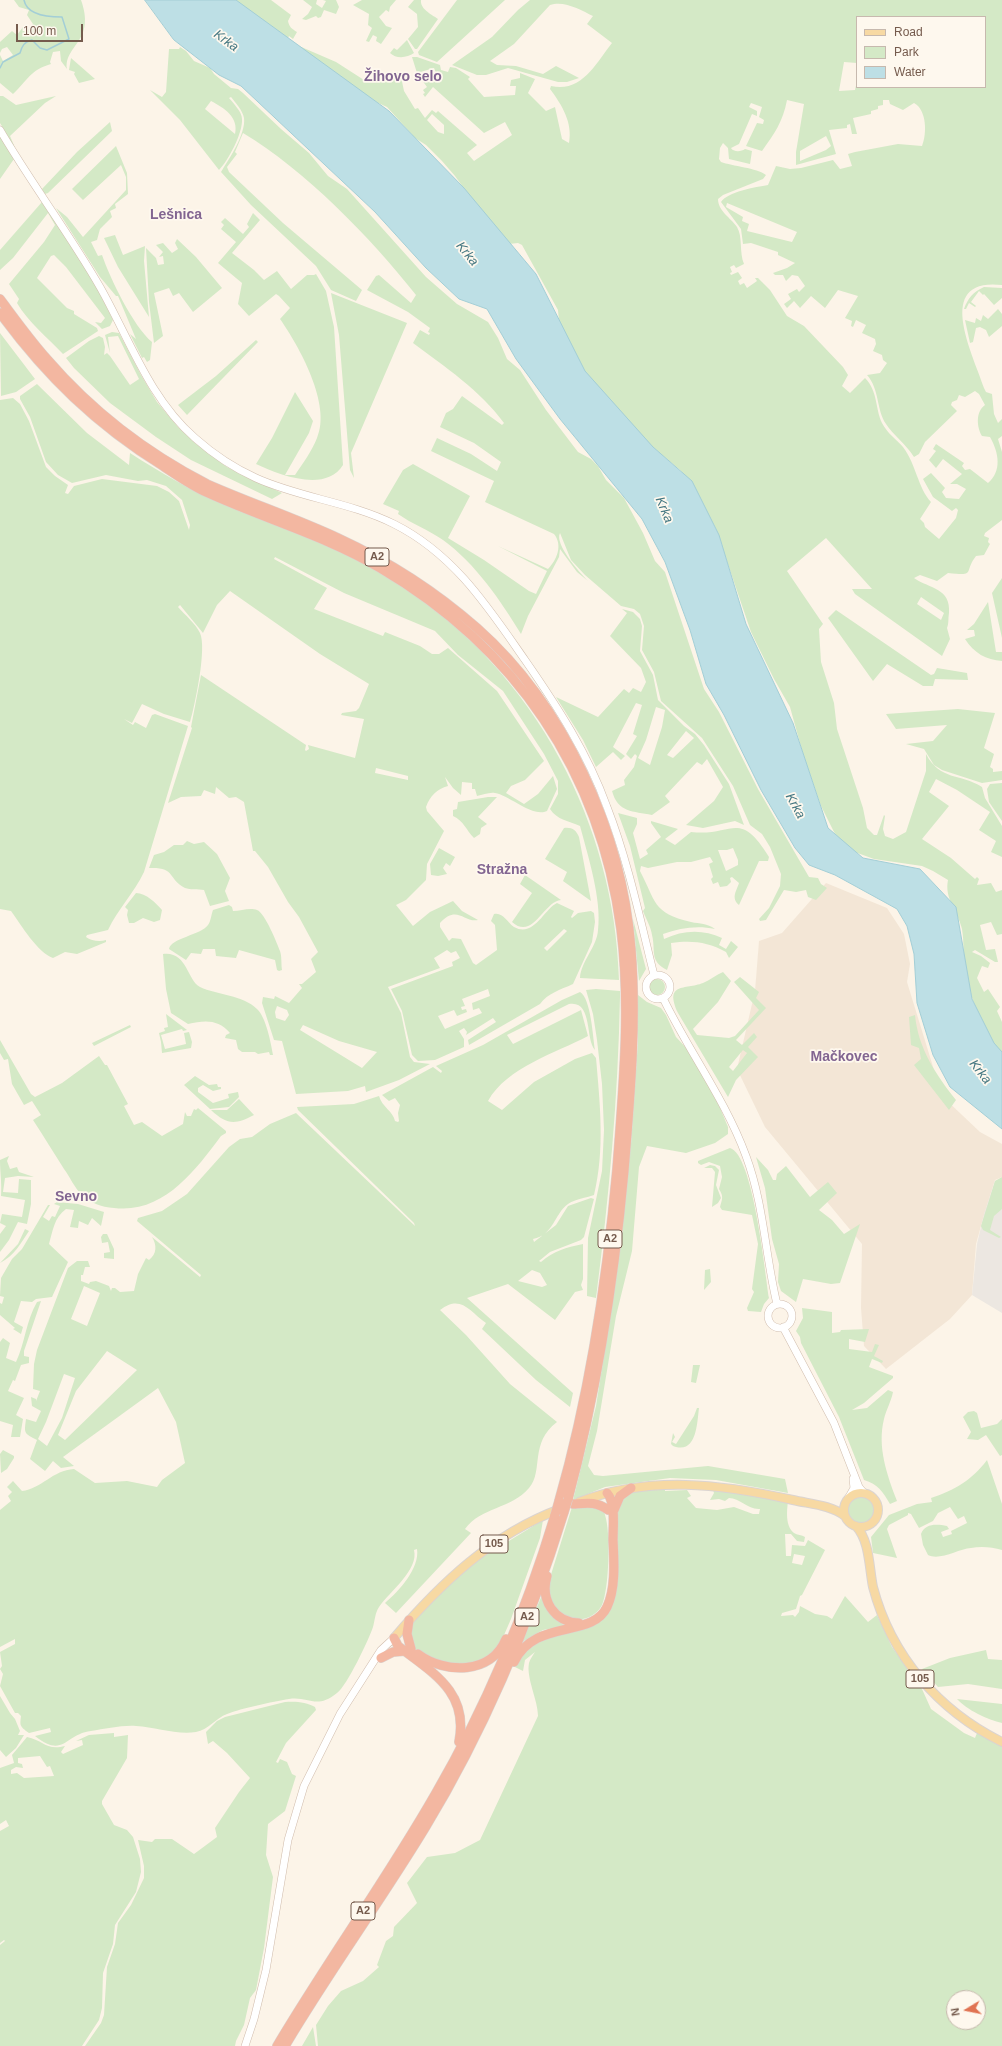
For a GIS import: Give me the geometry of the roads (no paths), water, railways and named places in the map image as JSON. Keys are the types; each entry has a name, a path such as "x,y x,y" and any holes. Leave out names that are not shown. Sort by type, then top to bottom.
{"highway":[{"name":"A2","path":"0,299 47,359 89,402 130,436 207,484 339,538 381,559 441,598 479,630 511,663 535,693 563,734 598,810 611,846 622,888 625,928 624,971 629,1038 605,1271 566,1501 559,1513 523,1611 490,1688 447,1774 398,1856 277,2046"},
{"name":"A2","path":"0,313 17,336 62,387 91,415 127,444 209,494 354,553 379,567 438,606 479,640 503,665 542,717 558,741 580,784 605,853 625,928"},
{"path":"611,1517 618,1499 631,1488"},
{"path":"502,1679 510,1673 517,1656 534,1639 562,1629 580,1626 601,1614 606,1608 610,1596 613,1563 611,1517 606,1500 607,1493"},
{"path":"566,1501 593,1502 601,1505 611,1517"},
{"name":"A2","path":"285,2046 425,1828 470,1748 502,1679 537,1592 551,1554 559,1513"},
{"path":"551,1554 551,1563 546,1580 545,1591 547,1601 552,1611 568,1622 588,1622"},
{"path":"394,1638 398,1646 444,1668 457,1669 473,1666 484,1661 500,1649 514,1620 523,1611"},
{"path":"409,1620 407,1634 408,1650 445,1684 459,1705 461,1730 458,1743 448,1765 447,1774"},
{"path":"381,1658 394,1652 408,1650"}],"main road":[{"path":"0,130 88,267 152,386 171,412 194,438 227,462 257,479 293,492 364,512 395,524 426,543 450,562 485,602 568,726 598,784 620,843 654,975"},
{"path":"654,975 663,975 669,980 670,990 663,998 656,999 647,991 647,982 654,975"},
{"path":"663,998 679,1029 722,1101 746,1156 760,1202 777,1304"},
{"path":"777,1304 785,1305 791,1314 789,1322 783,1327 775,1326 768,1318 769,1311 777,1304"},
{"path":"783,1327 834,1423 859,1487 864,1493"},
{"path":"845,1516 844,1511 854,1488 851,1465"},
{"name":"105","path":"394,1638 435,1592 470,1561 488,1548 566,1501 631,1488 671,1484 719,1486 768,1494 831,1508 845,1516 851,1524 856,1526 862,1534 879,1604 894,1638 906,1660 921,1680 951,1710 983,1733 1002,1742"},
{"path":"831,1508 854,1494 864,1493"},
{"name":"105","path":"864,1493 874,1499 877,1515 871,1523 866,1536 867,1555"},
{"path":"856,1526 861,1527 871,1523"},
{"path":"364,1677 381,1658 394,1638"},
{"path":"245,2046 254,2019 266,1970 288,1840 295,1810 304,1786 323,1745 340,1714 381,1650 394,1638"}],"water":[{"name":"Krka","path":"145,0 236,0 389,111 464,188 536,274 585,371 653,447 692,481 719,535 746,624 793,723 828,828 863,858 920,869 956,907 972,999 994,1043 1002,1052 1002,1129 950,1087 933,1055 917,1003 914,954 907,926 897,909 835,875 809,865 795,848 761,790 724,715 706,684 690,630 665,562 642,519 560,419 516,359 487,309 459,299 426,268 375,212 241,86 219,75 174,40"}],"waterway":[{"name":"Lešnica","path":"0,68 3,62 20,53 24,45 29,41 32,40 40,48 47,50 69,39 62,17 45,16 34,12 26,5 24,0"}],"district":[{"name":"Žihovo selo","path":"403,77"},
{"name":"Lešnica","path":"176,215"},
{"name":"Stražna","path":"502,870"},
{"name":"Mačkovec","path":"844,1057"},
{"name":"Sevno","path":"76,1197"}]}
